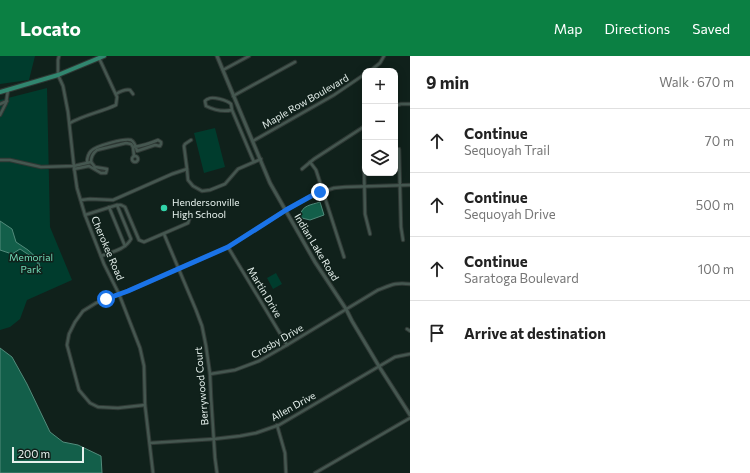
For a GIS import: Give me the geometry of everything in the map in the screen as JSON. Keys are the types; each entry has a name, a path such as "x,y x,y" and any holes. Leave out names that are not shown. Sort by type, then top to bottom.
{"main road":[{"path":"0,92 58,75 104,56"}],"street":[{"path":"58,75 59,56"},
{"name":"Indian Lake Road","path":"217,56 270,183 315,261 346,309 410,417"},
{"path":"223,70 249,56"},
{"path":"374,68 380,63 384,56"},
{"path":"70,123 76,119 116,105 116,94 99,58"},
{"path":"233,96 295,62"},
{"name":"Cherokee Road","path":"58,75 63,86 70,123 77,188 85,215 101,256 119,294 142,356 145,375 145,405 153,473"},
{"name":"Maple Row Boulevard","path":"253,141 334,95 362,76"},
{"path":"0,115 7,100 8,90"},
{"path":"116,94 124,90 130,90 133,94"},
{"path":"232,110 221,111 209,108 206,106 205,101 211,98 227,101 231,104 232,110 254,162"},
{"path":"0,104 7,100"},
{"path":"398,105 410,104"},
{"path":"239,127 245,124"},
{"path":"302,170 314,159 362,128"},
{"path":"87,162 88,155 95,150 126,140 131,140 135,143 136,156"},
{"path":"135,147 158,140 161,142 160,146 155,145 135,151"},
{"path":"191,140 184,146 188,169 188,180 193,186 202,191 207,191 225,184 238,169 261,159"},
{"path":"399,149 399,185 403,240"},
{"path":"92,163 91,158 95,150"},
{"path":"0,160 10,160 41,167 74,167 89,166 101,173 107,172 107,169 98,168 92,163 87,162 74,167"},
{"path":"310,162 316,170 324,191 344,257"},
{"path":"89,166 92,163"},
{"path":"81,200 113,200 172,174 188,169"},
{"path":"364,176 365,214 370,234"},
{"path":"145,405 98,408 90,403 79,390 67,346 69,334 82,311 96,303 128,291 228,247 286,210 313,195 345,186 410,185"},
{"path":"85,215 117,204 121,205 125,207 139,240 144,242 188,223 190,217"},
{"path":"101,256 120,249 128,244 131,239 117,204"},
{"path":"109,207 125,246"},
{"name":"Berrywood Court","path":"164,234 202,326 210,374 217,473"},
{"name":"Martin Drive","path":"228,247 287,345"},
{"name":"Crosby Drive","path":"210,374 246,367 287,345 378,290 401,283 410,284"},
{"name":"Allen Drive","path":"150,443 214,439 256,433 277,425 395,357 410,354"},
{"path":"315,473 410,417"},
{"path":"277,425 285,454 286,473"}],"green space":[{"path":"0,56 35,56 29,80 0,84"},
{"name":"Memorial Park","path":"47,88 50,227 72,280 27,300 20,319 10,327 0,330 0,100"},
{"path":"215,128 225,167 204,173 194,133"},
{"path":"276,273 282,284 273,289 267,278"}],"shaded area":[{"path":"320,202 324,215 310,220 300,216 301,212 305,208"},
{"path":"0,221 12,229 16,242 38,259 40,267 35,259 20,249 12,254 0,250"},
{"path":"0,348 12,357 50,432 63,442 78,445 101,456 102,473 0,473"}],"place":[{"name":"Hendersonville High School","path":"164,208"}],"route":[{"path":"106,299 128,291 228,247 286,210 320,192"}]}
